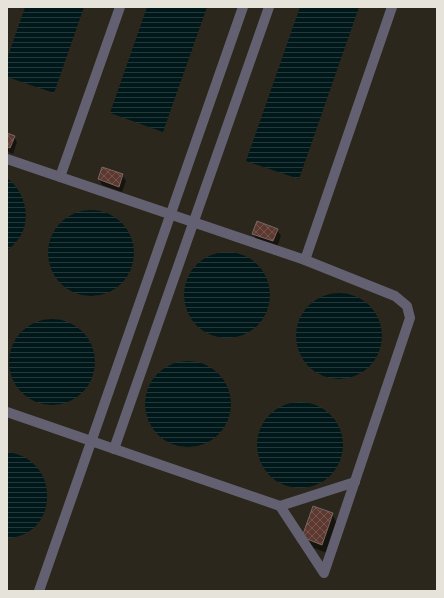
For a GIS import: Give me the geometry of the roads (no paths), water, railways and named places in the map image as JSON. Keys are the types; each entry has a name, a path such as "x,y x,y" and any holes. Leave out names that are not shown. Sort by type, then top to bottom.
{"lane":[{"path":"60,177 120,7"},
{"path":"39,591 243,7"},
{"path":"114,450 269,7"},
{"path":"305,260 392,7"},
{"path":"7,159 305,260 395,296 407,306 410,318 324,573 280,506"},
{"path":"7,412 280,506 355,482"}],"water":[{"path":"25,7 84,7 54,93 7,77 7,59"},
{"path":"147,7 207,7 163,132 110,113"},
{"path":"300,7 359,7 299,179 246,161"},
{"path":"7,178 20,194 26,214 22,234 7,250"},
{"path":"91,210 107,213 115,217 127,229 131,237 134,253 131,269 127,277 115,289 107,293 91,296 75,293 67,289 55,277 51,269 48,253 51,237 55,229 67,217 75,213"},
{"path":"227,252 243,255 251,259 263,271 267,279 270,295 267,311 263,319 251,331 243,335 227,338 211,335 203,331 191,319 187,311 184,295 187,279 191,271 203,259 211,255"},
{"path":"339,293 355,296 363,300 375,312 379,320 382,336 379,352 375,360 363,372 355,376 339,379 323,376 315,372 303,360 299,352 296,336 299,320 303,312 315,300 323,296"},
{"path":"52,319 68,322 76,326 88,338 92,346 95,362 92,378 88,386 76,398 68,402 52,405 36,402 28,398 16,386 12,378 9,362 12,346 16,338 28,326 36,322"},
{"path":"188,361 204,364 212,368 224,380 228,388 231,404 228,420 224,428 212,440 204,444 188,447 172,444 164,440 152,428 148,420 145,404 148,388 152,380 164,368 172,364"},
{"path":"300,402 316,405 324,409 336,421 340,429 343,445 340,461 336,469 324,481 316,485 300,488 284,485 276,481 264,469 260,461 257,445 260,429 264,421 276,409 284,405"},
{"path":"7,452 25,457 37,468 45,481 47,496 45,511 37,525 24,534 7,538"}]}
